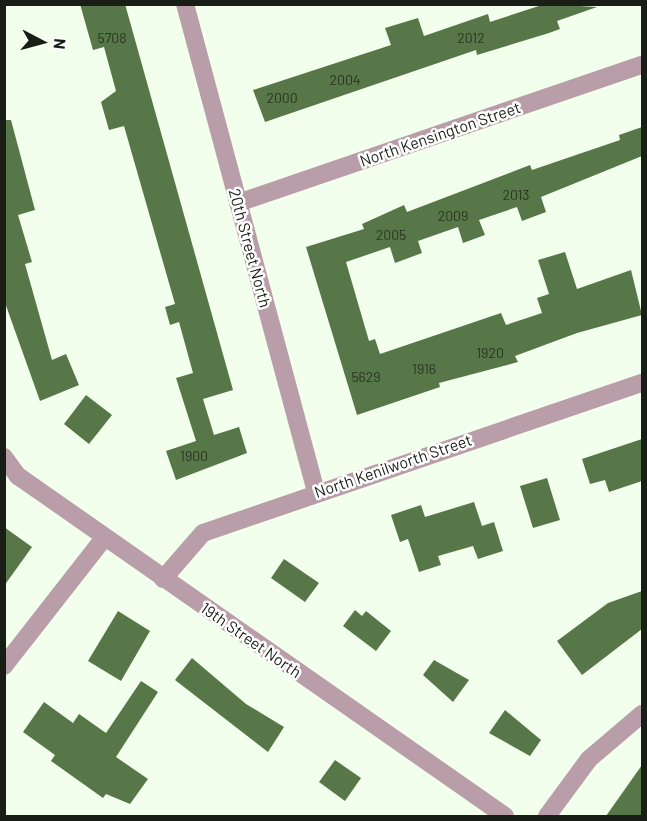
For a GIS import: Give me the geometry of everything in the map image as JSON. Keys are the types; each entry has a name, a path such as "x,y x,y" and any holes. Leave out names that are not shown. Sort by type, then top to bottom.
{"street":[{"name":"20th Street North","path":"186,4 316,492"},
{"name":"North Kensington Street","path":"238,203 642,65"},
{"name":"North Kenilworth Street","path":"163,579 203,533 316,492 642,382"},
{"name":"19th Street North","path":"4,457 18,476 104,538 505,816"},
{"path":"4,666 104,538"},
{"path":"548,816 589,759 642,714"}],"building":[{"path":"80,4 125,4 233,390 203,399 214,435 239,427 247,453 176,480 166,451 196,441 176,378 193,373 179,322 170,325 165,307 175,304 124,126 109,130 101,102 116,91 104,47 93,50"},
{"path":"545,4 597,7 557,21 560,29 549,33 477,55 476,50 265,122 253,90 391,45 385,28 418,18 424,36 488,14 490,22"},
{"path":"4,120 11,120 35,210 18,215 32,262 25,264 52,360 66,354 79,385 40,401 4,300"},
{"path":"642,127 642,156 541,197 546,212 522,221 517,207 479,220 485,235 463,243 458,227 418,241 422,253 395,263 390,247 346,262 369,341 375,339 380,354 501,313 506,325 542,313 537,298 549,294 538,260 565,252 577,289 631,270 642,315 577,333 515,356 518,362 439,383 440,387 357,415 306,247 364,229 362,224 404,205 407,212 530,165 532,170 620,140 619,135"},
{"path":"86,395 112,415 89,444 64,424"},
{"path":"642,439 642,481 609,492 605,480 590,484 582,459"},
{"path":"547,478 560,520 533,528 520,486"},
{"path":"474,502 482,526 494,522 503,551 478,559 473,546 438,556 441,565 419,572 408,539 400,542 391,515 421,505 425,517"},
{"path":"4,527 32,547 4,586"},
{"path":"284,559 319,583 305,602 271,578"},
{"path":"642,591 642,629 582,675 557,641 608,603"},
{"path":"355,610 362,616 366,611 391,631 376,651 343,626"},
{"path":"118,611 150,631 121,681 88,661"},
{"path":"192,658 246,704 284,727 268,752 175,680"},
{"path":"434,660 469,680 453,702 423,675"},
{"path":"141,681 158,692 116,757 148,779 130,804 106,794 103,798 51,761 55,755 23,732 44,702 73,723 79,714 106,733"},
{"path":"505,710 541,740 530,756 489,733"},
{"path":"335,760 361,778 345,801 319,782"},
{"path":"642,765 642,816 606,816"}]}
